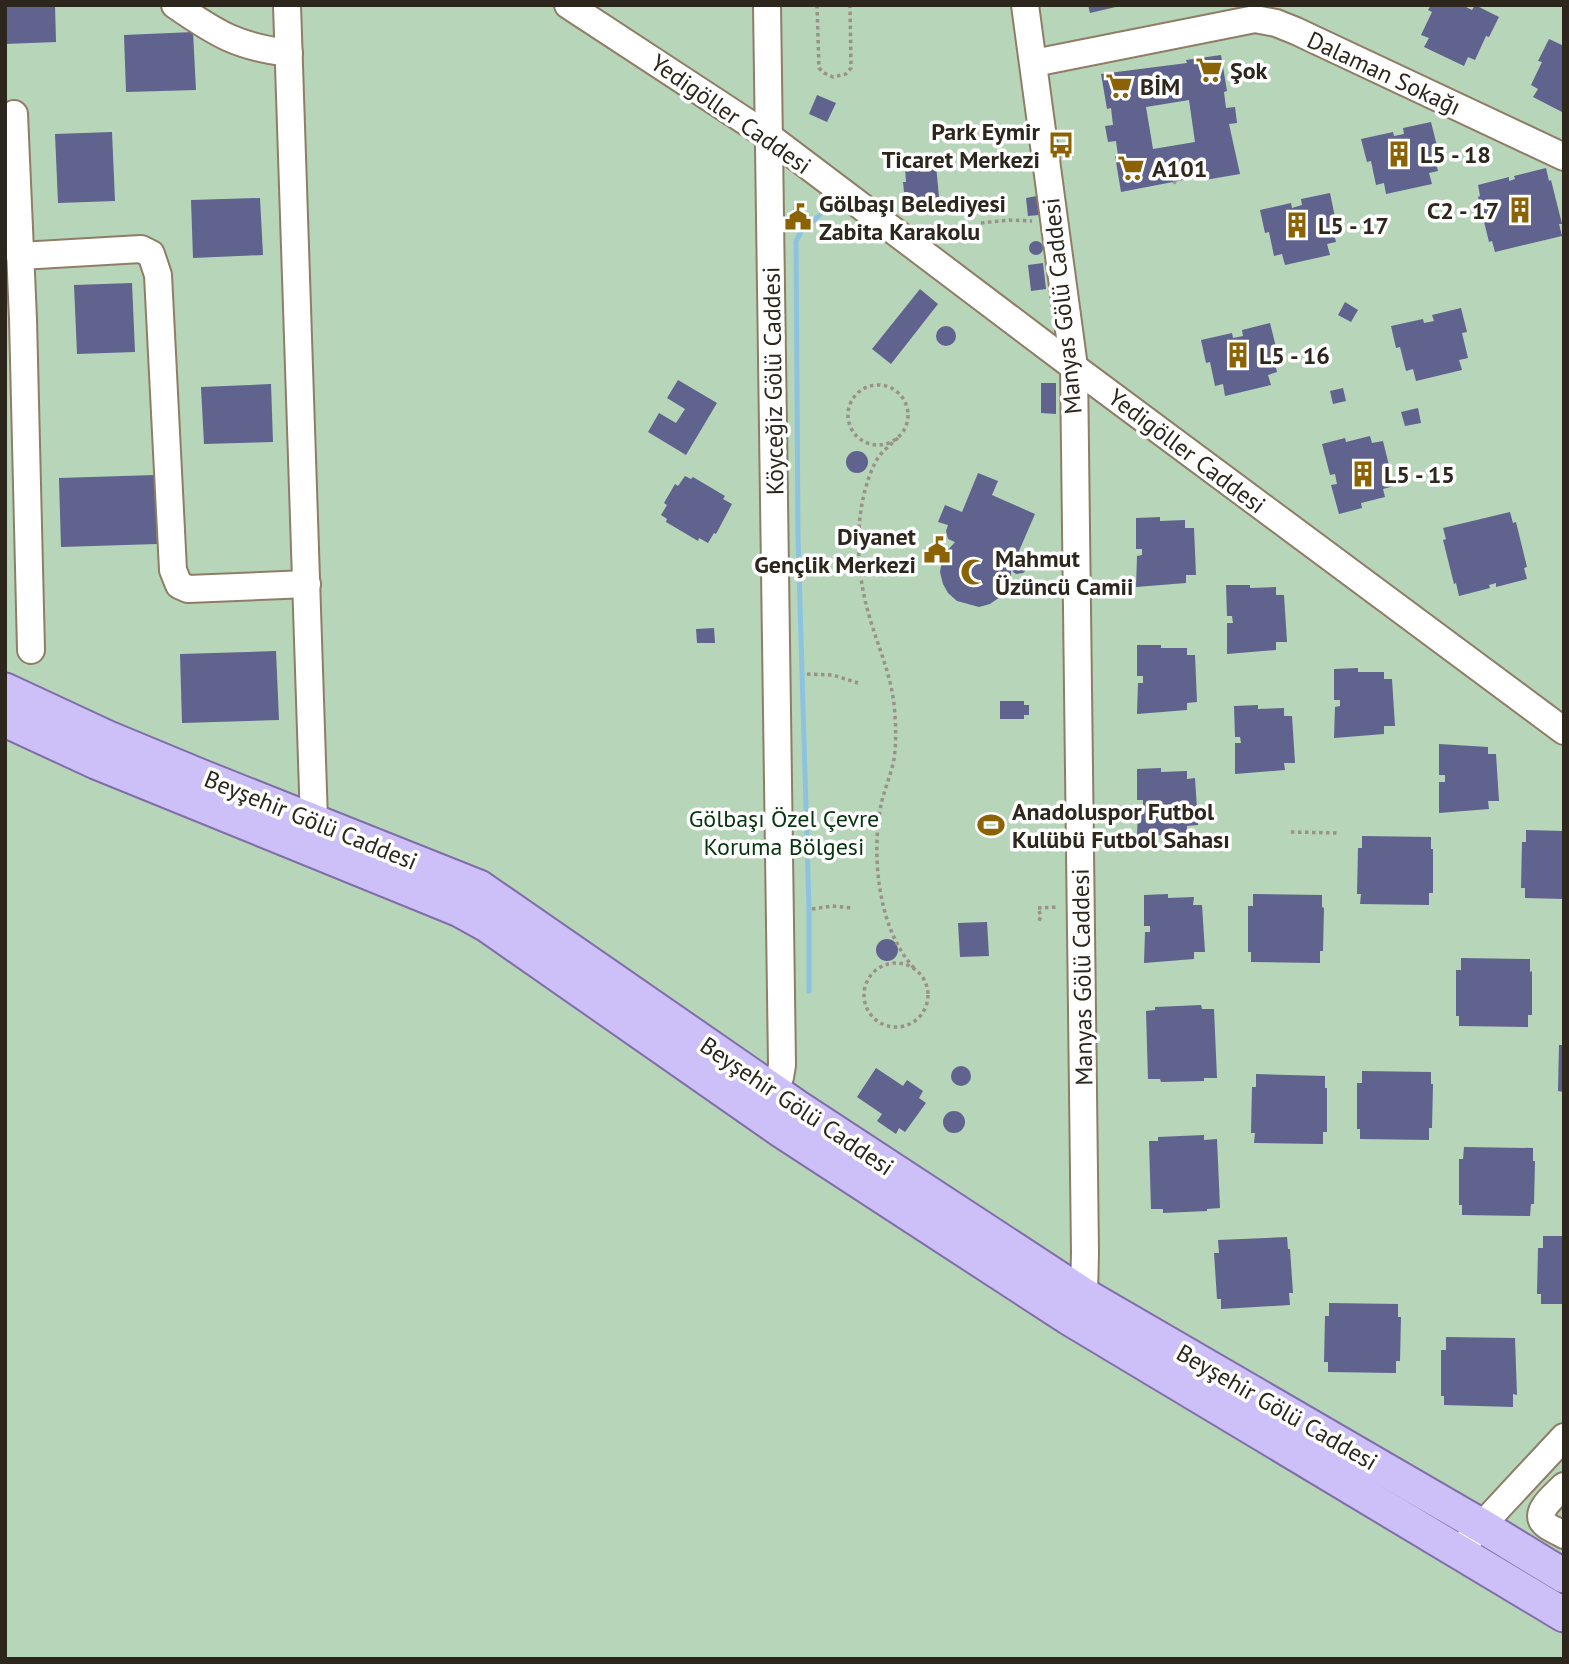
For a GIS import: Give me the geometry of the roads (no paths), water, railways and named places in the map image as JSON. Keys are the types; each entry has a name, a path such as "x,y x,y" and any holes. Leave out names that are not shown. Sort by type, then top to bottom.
{"main road":[{"name":"Beyşehir Gölü Caddesi","path":"5,690 106,737 479,887 769,1101 1077,1306 1482,1526 1564,1576"},
{"path":"5,720 96,762 460,910 769,1101"},
{"path":"1077,1306 1457,1552 1564,1615"}],"street":[{"path":"175,5 236,43 289,53"},
{"path":"287,5 314,821"},
{"name":"Yedigöller Caddesi","path":"568,5 771,138 1564,731"},
{"name":"Köyceğiz Gölü Caddesi","path":"767,5 771,138 782,1057 781,1072 769,1101"},
{"name":"Manyas Gölü Caddesi","path":"1025,5 1074,367 1077,1306"},
{"name":"Dalaman Sokağı","path":"1034,63 1255,19 1265,20 1296,31 1564,157"},
{"path":"14,114 11,186 20,256 14,335 31,650"},
{"path":"20,256 141,249 152,254 158,275 173,570 179,585 188,589 307,584"},
{"path":"1457,1552 1564,1437"},
{"path":"1564,1486 1542,1510 1540,1517 1543,1523 1564,1535"}],"waterway":[{"path":"809,991 798,536 796,241 801,232 823,212"}],"place":[{"name":"Şok","path":"1209,70"},
{"name":"BİM","path":"1119,86"},
{"name":"Park Eymir Ticaret Merkezi","path":"1061,145"},
{"name":"L5 - 18","path":"1399,154"},
{"name":"A101","path":"1131,168"},
{"name":"C2 - 17","path":"1520,210"},
{"name":"Gölbaşı Belediyesi Zabita Karakolu","path":"798,217"},
{"name":"L5 - 17","path":"1297,225"},
{"name":"L5 - 16","path":"1238,355"},
{"name":"L5 - 15","path":"1363,474"},
{"name":"Diyanet Gençlik Merkezi","path":"937,550"},
{"name":"Mahmut Üzüncü Camii","path":"974,572"},
{"name":"Anadoluspor Futbol Kulübü Futbol Sahası","path":"991,825"}],"park label":[{"name":"Gölbaşı Özel Çevre Koruma Bölgesi","path":"784,832"}]}
